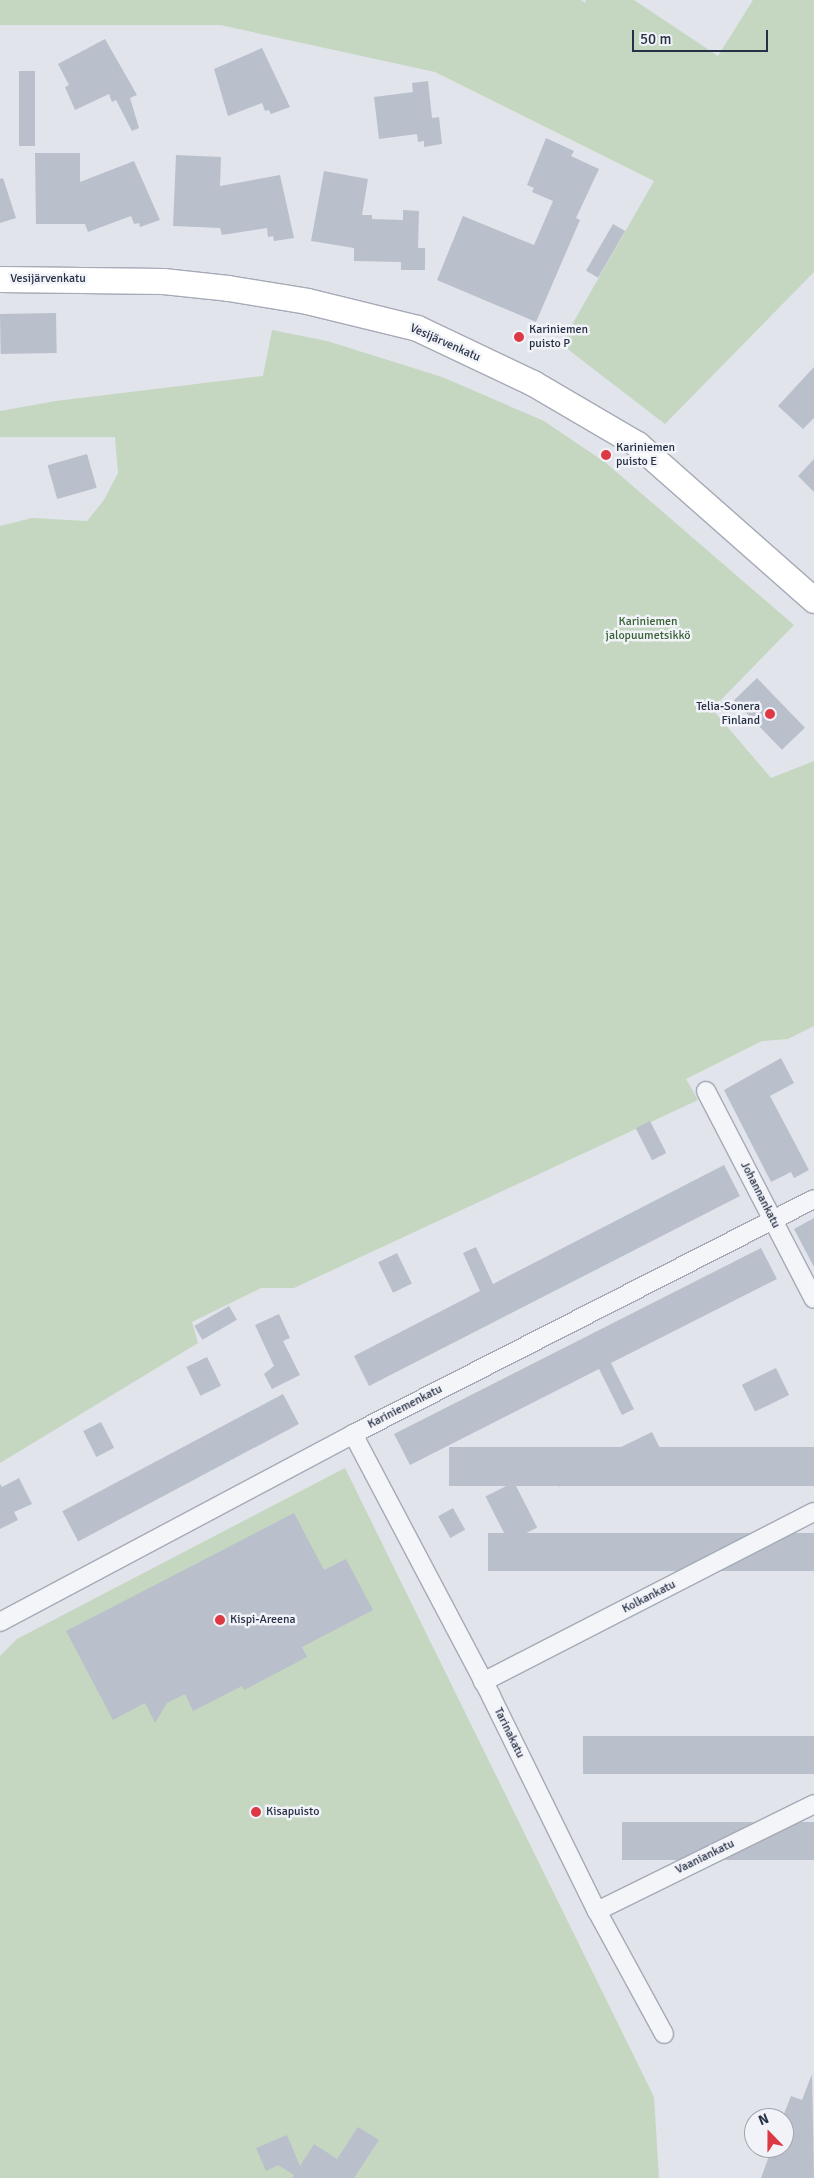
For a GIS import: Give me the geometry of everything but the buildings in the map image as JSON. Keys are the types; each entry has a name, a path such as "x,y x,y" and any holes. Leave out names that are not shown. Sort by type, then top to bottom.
{"street":[{"name":"Vesijärvenkatu","path":"0,279 163,281 228,288 307,301 417,328 533,382 637,444 814,600"},
{"name":"Johannankatu","path":"706,1091 814,1299"},
{"name":"Kariniemenkatu","path":"0,1622 352,1434 814,1199"},
{"name":"Tarinakatu","path":"352,1434 483,1682 597,1911 664,2034"},
{"name":"Kolkankatu","path":"483,1682 814,1512"},
{"name":"Vaaniankatu","path":"597,1911 814,1804"}],"green space":[{"path":"0,0 581,0 585,3 586,0 634,0 718,56 753,0 814,0 814,272 665,424 561,344 654,181 435,72 220,25 0,25"},
{"name":"Kariniemen jalopuumetsikkö","path":"272,330 327,341 442,377 544,421 606,463 794,625 712,709 771,778 814,761 814,1026 788,1039 762,1041 686,1079 698,1100 294,1288 261,1288 192,1322 198,1343 0,1463 0,526 32,518 87,521 104,500 118,473 115,437 0,437 0,411 56,401 263,376"},
{"name":"Kisapuisto","path":"345,1468 654,2097 659,2178 0,2178 0,1656 17,1639"}],"place":[{"name":"Kariniemen puisto P","path":"519,337"},
{"name":"Kariniemen puisto E","path":"606,455"},
{"name":"Telia-Sonera Finland","path":"770,714"},
{"name":"Kispi-Areena","path":"220,1620"},
{"name":"Kisapuisto","path":"256,1812"}]}
